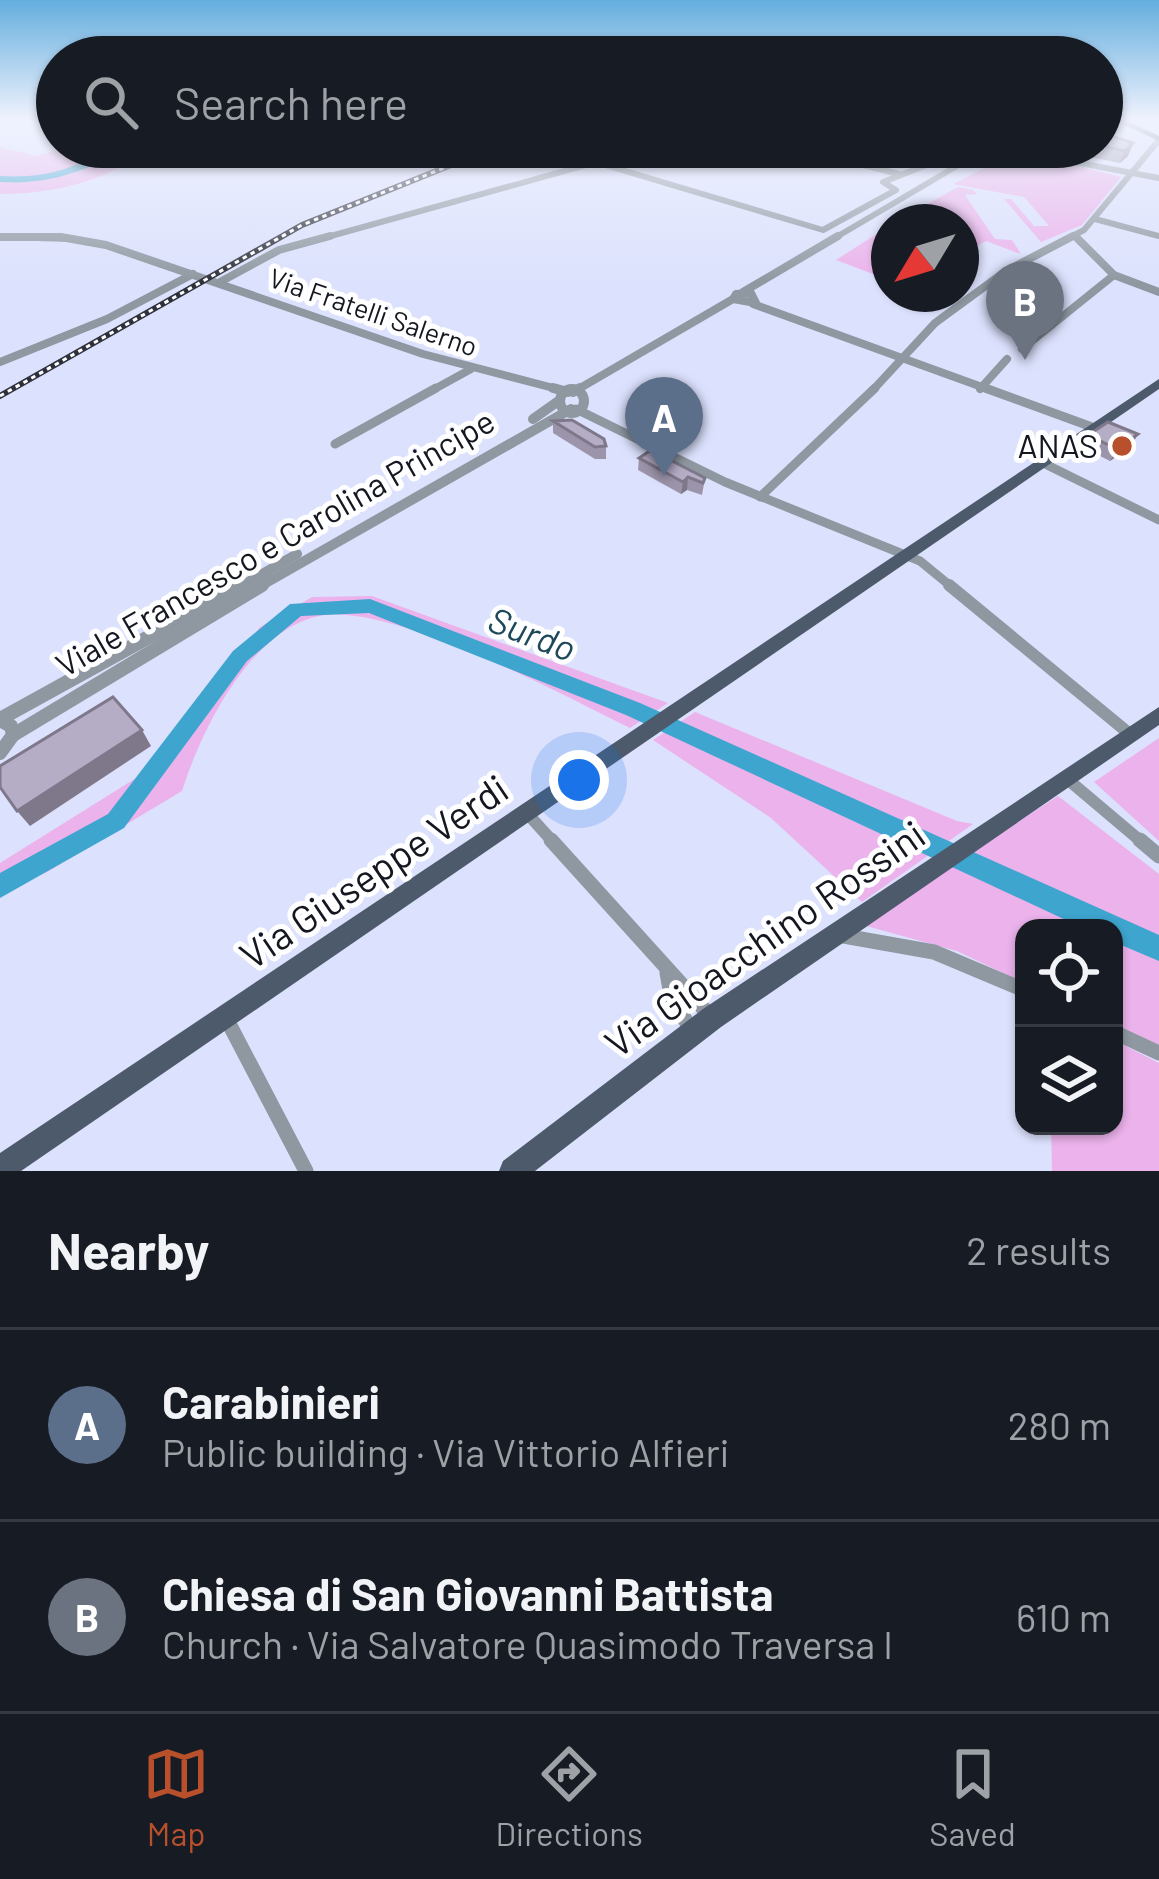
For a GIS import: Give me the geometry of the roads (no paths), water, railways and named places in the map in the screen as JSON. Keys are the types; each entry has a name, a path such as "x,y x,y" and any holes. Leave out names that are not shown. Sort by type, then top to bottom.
{"main road":[{"name":"Via Giuseppe Verdi","path":"0,1168 1159,383"},
{"name":"Via Gioacchino Rossini","path":"513,1171 703,1025 1159,715"}],"street":[{"path":"220,282 279,250 548,174"},
{"path":"634,174 823,230 896,190 883,182 899,174"},
{"name":"Viale Francesco e Carolina Principe","path":"0,753 13,735 146,652 573,409 958,174"},
{"name":"Viale Francesco e Carolina Principe","path":"0,719 32,706 570,392 748,299 958,174"},
{"path":"1123,174 1159,178"},
{"path":"760,497 906,359 935,323 974,293 1075,236 1129,175"},
{"path":"1094,219 1159,236"},
{"path":"1075,236 1114,275 1159,292"},
{"name":"Via Fratelli Salerno","path":"0,237 86,240 471,369 541,389 570,392"},
{"path":"0,362 107,319 193,274"},
{"path":"1022,349 1114,275"},
{"path":"748,299 1092,428"},
{"path":"980,388 1007,359"},
{"path":"335,444 471,369"},
{"name":"Via Fratelli Salerno","path":"541,389 557,401"},
{"path":"570,392 588,400 598,416"},
{"path":"557,401 598,416 760,497 908,555 1131,735"},
{"path":"1042,462 1159,520"},
{"name":"Viale Francesco e Carolina Principe","path":"0,719 11,726 13,735"},
{"path":"1058,783 1159,856"},
{"path":"526,812 667,973 670,995 703,1025"},
{"path":"835,934 934,952 1015,986"},
{"path":"226,1016 306,1171"},
{"path":"1123,1036 1159,1053"}],"waterway":[{"path":"0,179 36,180 64,174"},
{"name":"Surdo","path":"0,886 116,821 240,656 297,609 370,606 633,709 1091,919"},
{"name":"Surdo","path":"1123,933 1159,948"}],"railway":[{"path":"0,396 302,225 430,174"}],"place":[{"name":"Chiesa di San Giovanni Battista","path":"1025,360"},
{"name":"ANAS","path":"1122,446"},
{"name":"Carabinieri","path":"664,476"}]}
